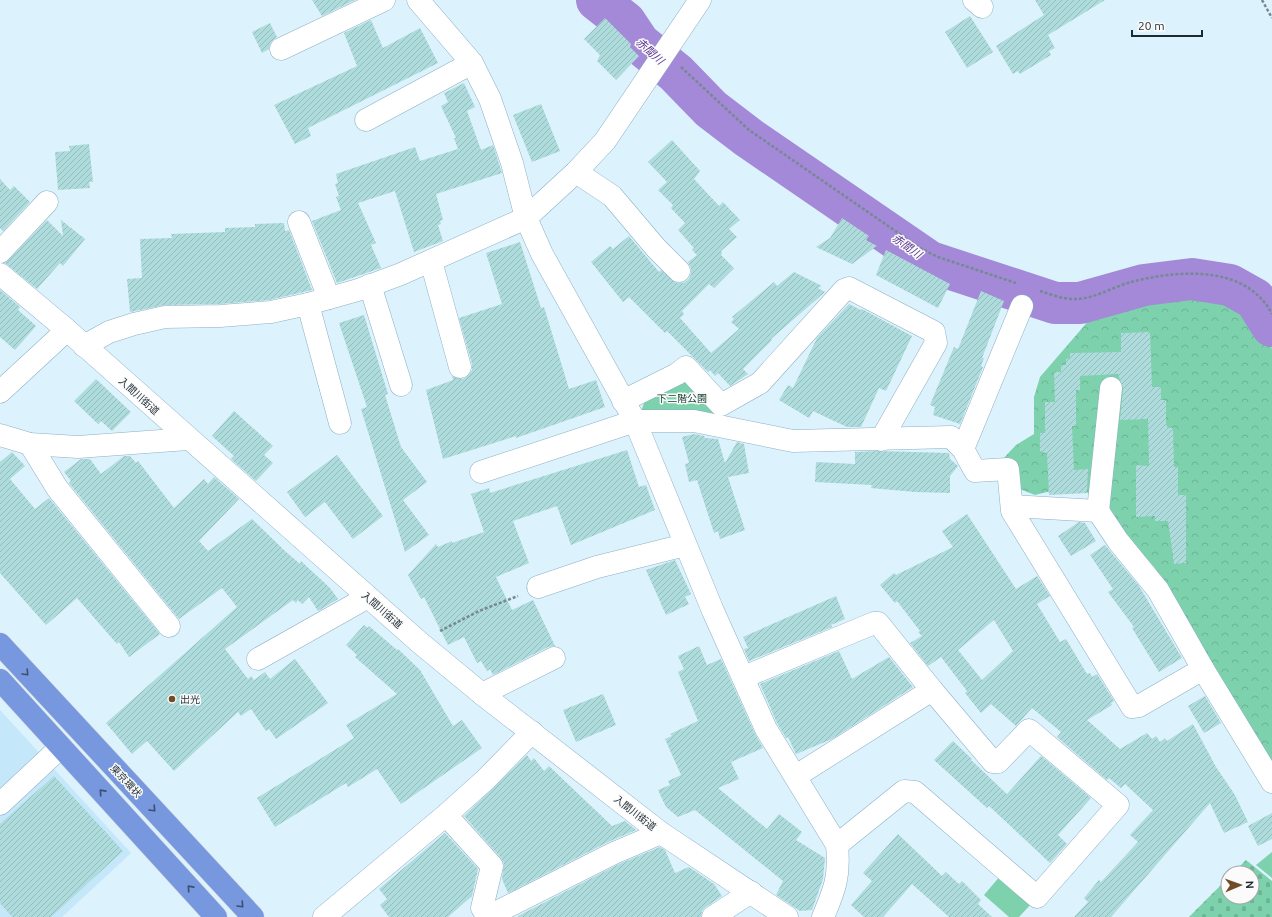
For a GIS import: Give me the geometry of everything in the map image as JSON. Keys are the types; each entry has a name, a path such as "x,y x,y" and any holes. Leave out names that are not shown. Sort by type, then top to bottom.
{"highway":[{"name":"東京環状","path":"0,644 252,917"},
{"path":"0,680 216,917"}],"street":[{"path":"281,49 384,0"},
{"path":"418,0 472,63 490,99 512,163 526,218 552,274 635,421 712,611 744,677 766,728 837,845 839,865 836,886 823,917"},
{"path":"84,346 109,332 134,324 159,319 271,312 329,298 370,285 431,261 526,218 576,172 604,141 700,0"},
{"path":"366,120 472,63"},
{"path":"576,172 612,196 656,248 679,271"},
{"path":"0,252 47,202"},
{"path":"298,222 329,298"},
{"path":"431,261 460,367"},
{"name":"入間川街道","path":"1,277 66,330 368,598 482,694 661,833 787,917"},
{"path":"370,285 401,385"},
{"path":"623,401 677,374 686,367 721,405 760,383 844,290 849,288 934,332 936,343 881,440"},
{"path":"308,304 340,423"},
{"path":"963,449 1022,306"},
{"path":"0,392 66,330"},
{"path":"1111,388 1098,511 1118,541 1158,590 1203,669 1272,782"},
{"path":"481,472 635,421 694,421 793,441 881,440 952,437 963,449 975,471 1008,469 1012,511 1132,707 1139,706 1203,669"},
{"path":"0,436 30,444 78,448 188,439"},
{"path":"30,444 57,488 169,626"},
{"path":"1012,506 1098,511"},
{"path":"538,587 597,567 685,545"},
{"path":"258,659 368,598"},
{"path":"744,677 874,623 878,623 993,762 998,762 1029,730 1118,805 1037,897 915,792 904,791 837,845"},
{"path":"482,694 554,658"},
{"path":"796,776 932,690"},
{"path":"324,917 446,815 485,780 532,732"},
{"path":"0,804 61,747"},
{"path":"446,815 492,866 482,908 489,917 614,853 661,833"},
{"path":"713,917 751,892"}],"path":[{"path":"1262,0 1272,18"},
{"path":"660,59 715,101 749,130 920,248 938,257 1020,284"},
{"path":"1034,289 1073,299 1094,295 1131,282 1162,276 1192,273 1216,275 1240,283 1256,292 1268,305 1272,314"},
{"path":"419,642 479,612 538,587"}],"shaded area":[{"path":"0,710 131,853 62,917 0,917"}],"green space":[{"path":"1189,284 1216,286 1241,297 1264,321 1272,349 1272,767 1194,640 1155,568 1124,533 1100,495 1063,488 1035,495 1012,486 1002,460 1016,445 1034,434 1034,397 1040,377 1103,304 1140,290"},
{"name":"下二階公園","path":"690,381 716,412 713,415 640,415 646,397 677,382"},
{"path":"1272,852 1272,878 1260,868 1260,865 1256,865"},
{"path":"1246,860 1252,865 1241,865"},
{"path":"1260,871 1272,881 1272,917 1189,917 1220,886 1220,905 1260,905"},
{"path":"1001,875 1032,903 1019,917 1009,917 984,895"}],"building":[{"path":"312,0 355,0 322,16"},
{"path":"1035,0 1105,0 1048,35 1055,48 1049,51 1051,55 1020,74 1018,71 1013,74 996,46 1044,15"},
{"path":"970,16 993,52 967,68 945,32"},
{"path":"605,18 631,44 630,47 639,56 616,80 597,61 600,55 584,39"},
{"path":"371,20 383,48 420,28 438,63 308,128 311,136 295,144 274,105 357,66 344,33"},
{"path":"270,23 277,37 271,42 269,49 262,53 252,32"},
{"path":"464,83 475,107 467,111 481,150 493,145 502,173 436,194 443,220 440,221 441,224 438,225 443,241 414,252 395,191 358,203 376,243 371,245 381,268 337,283 312,221 341,210 336,197 339,196 335,184 338,183 336,174 415,147 420,161 458,149 454,138 456,138 441,106 448,102 444,93"},
{"path":"541,104 560,151 532,162 513,115"},
{"path":"672,140 700,171 694,179 719,206 723,202 740,220 729,229 737,237 721,251 721,255 734,268 714,288 709,284 682,311 684,314 680,318 711,353 739,329 731,322 734,319 732,317 774,282 777,286 794,272 822,286 818,288 825,292 771,339 772,340 743,369 748,374 730,386 718,373 715,376 710,370 708,372 667,331 665,333 629,297 623,302 591,262 610,246 613,249 629,236 659,272 661,270 676,283 683,283 688,280 691,274 691,268 688,262 697,255 692,250 694,248 678,230 685,223 671,208 673,205 658,190 667,182 648,162"},
{"path":"89,144 93,182 89,182 90,188 58,190 55,152 70,151 69,146"},
{"path":"0,179 10,190 14,186 30,202 3,231 0,228"},
{"path":"842,218 869,236 866,240 877,246 852,264 816,247 830,238"},
{"path":"47,220 63,236 61,220 85,239 63,266 60,263 37,289 5,263"},
{"path":"284,223 285,231 289,230 312,290 269,300 219,304 165,305 130,312 127,279 142,278 140,239 172,238 171,234 225,232 225,228 255,227 255,224"},
{"path":"520,242 541,308 544,307 569,389 596,380 605,407 516,438 516,436 443,459 426,390 453,380 452,376 463,379 469,375 472,370 472,364 459,318 502,304 486,253"},
{"path":"886,250 950,284 938,308 876,275"},
{"path":"0,290 20,307 18,310 36,326 15,350 0,337"},
{"path":"981,291 1004,301 982,358 984,358 981,366 983,367 960,424 933,415 935,407 930,405 954,347 958,349"},
{"path":"849,304 861,310 862,309 912,336 886,391 879,388 861,427 847,427 813,411 809,418 779,400 788,385 793,388 817,338"},
{"path":"364,315 388,394 385,395 401,447 427,482 403,500 429,535 405,552 361,409 367,407 339,323"},
{"path":"1150,332 1152,387 1161,387 1161,400 1166,400 1166,424 1168,428 1173,428 1174,467 1178,467 1178,495 1186,495 1186,563 1174,564 1168,521 1155,521 1155,516 1136,517 1136,465 1149,466 1148,419 1120,420 1123,389 1118,374 1080,376 1080,390 1076,390 1076,426 1072,426 1074,470 1088,469 1087,493 1049,495 1047,454 1051,455 1040,451 1040,433 1045,433 1045,402 1055,402 1054,372 1061,372 1061,365 1066,365 1066,359 1070,358 1070,353 1121,352 1121,333"},
{"path":"96,379 131,412 112,431 101,421 98,424 74,401"},
{"path":"234,411 273,446 264,455 273,463 256,481 231,459 234,456 212,436"},
{"path":"694,434 704,436 705,438 718,439 725,463 737,442 744,444 749,473 728,477 745,530 720,539 718,531 714,533 697,480 689,482 685,464 689,463 682,437"},
{"path":"627,450 639,487 646,485 655,510 571,545 557,506 513,521 529,563 496,577 512,610 533,600 555,646 548,647 493,675 490,669 487,671 481,661 477,663 464,637 448,645 424,597 421,599 408,575 436,544 438,547 452,541 452,543 484,532 471,494 489,488 490,493"},
{"path":"877,451 949,453 950,459 958,466 950,476 950,493 915,492 871,488 872,485 815,482 816,462 855,464 855,452"},
{"path":"12,452 25,466 10,479 35,509 49,498 160,634 129,657 119,642 117,644 77,598 46,625 0,573 0,462"},
{"path":"337,455 383,516 353,539 325,502 305,517 287,492"},
{"path":"124,456 130,456 136,463 138,461 174,508 204,479 208,484 214,477 239,499 199,541 208,551 252,519 300,564 301,561 330,588 338,599 318,611 309,597 302,604 298,600 296,603 293,600 225,649 248,679 251,676 254,680 265,672 270,679 295,659 328,703 276,739 269,729 266,731 251,709 241,716 238,712 174,771 147,741 132,754 106,723 237,607 222,588 179,619 69,483 71,481 64,472 81,459 90,459 101,474"},
{"path":"967,514 1016,589 1037,576 1050,596 1037,604 1060,642 1066,639 1087,674 1090,673 1092,677 1097,674 1114,701 1111,703 1112,705 1087,720 1120,749 1147,733 1152,739 1156,736 1160,742 1165,738 1167,741 1193,724 1216,767 1235,795 1248,822 1224,833 1210,803 1111,917 1074,917 1088,902 1084,898 1099,880 1101,882 1138,842 1130,835 1153,810 1125,784 1121,788 1109,778 1107,780 1057,737 1061,732 1032,708 1016,726 991,704 981,713 965,693 967,691 941,657 928,666 910,643 922,636 918,632 920,631 897,601 895,603 880,585 894,573 896,575 953,547 942,531","holes":["994,620 1013,651 982,680 958,650"]},
{"path":"1079,522 1085,523 1096,541 1071,556 1058,536"},
{"path":"1105,545 1139,586 1182,658 1159,672 1132,628 1134,627 1108,592 1113,589 1090,555"},
{"path":"675,560 691,594 685,597 689,604 666,615 646,570"},
{"path":"836,596 845,619 831,625 832,627 749,661 744,649 748,648 743,637"},
{"path":"364,625 368,628 369,626 397,650 398,649 420,670 453,726 462,720 482,748 401,804 377,769 348,787 346,783 275,827 257,798 354,738 346,725 397,694 355,657 357,655 346,645"},
{"path":"699,646 707,665 721,659 755,734 763,748 731,762 739,779 718,788 767,829 779,814 802,832 796,840 825,858 823,879 812,910 800,911 776,895 783,881 695,810 678,817 666,807 658,790 670,785 668,781 681,775 665,739 672,736 670,734 698,721 678,672 684,669 678,656"},
{"path":"839,651 852,679 889,657 913,687 832,739 796,754 788,737 786,738 777,723 760,684"},
{"path":"603,694 616,725 576,742 563,710"},
{"path":"1205,696 1221,723 1204,733 1188,706"},
{"path":"953,741 1007,794 1041,756 1091,798 1058,835 1067,844 1050,863 989,806 987,808 934,760"},
{"path":"527,755 531,761 534,758 544,771 549,766 612,826 625,821 636,830 608,842 508,893 502,879 504,863 464,816"},
{"path":"54,776 123,851 51,917 12,917 0,903 0,824"},
{"path":"1272,813 1272,839 1258,846 1248,826"},
{"path":"445,833 478,869 472,896 448,917 389,917 380,905 387,899 379,889"},
{"path":"898,834 942,876 946,872 959,884 962,881 981,900 978,904 992,917 949,917 912,884 883,917 864,917 851,905 872,881 863,873"},
{"path":"660,847 665,850 675,873 689,867 714,884 722,896 702,911 701,917 518,917 619,864"}],"waterway":[{"name":"赤間川","path":"597,0 625,22 639,43 676,73 711,109 749,138 930,262 1055,303 1080,303 1144,285 1192,279 1230,285 1255,299 1272,326"}],"place":[{"name":"出光","path":"172,699"}]}
